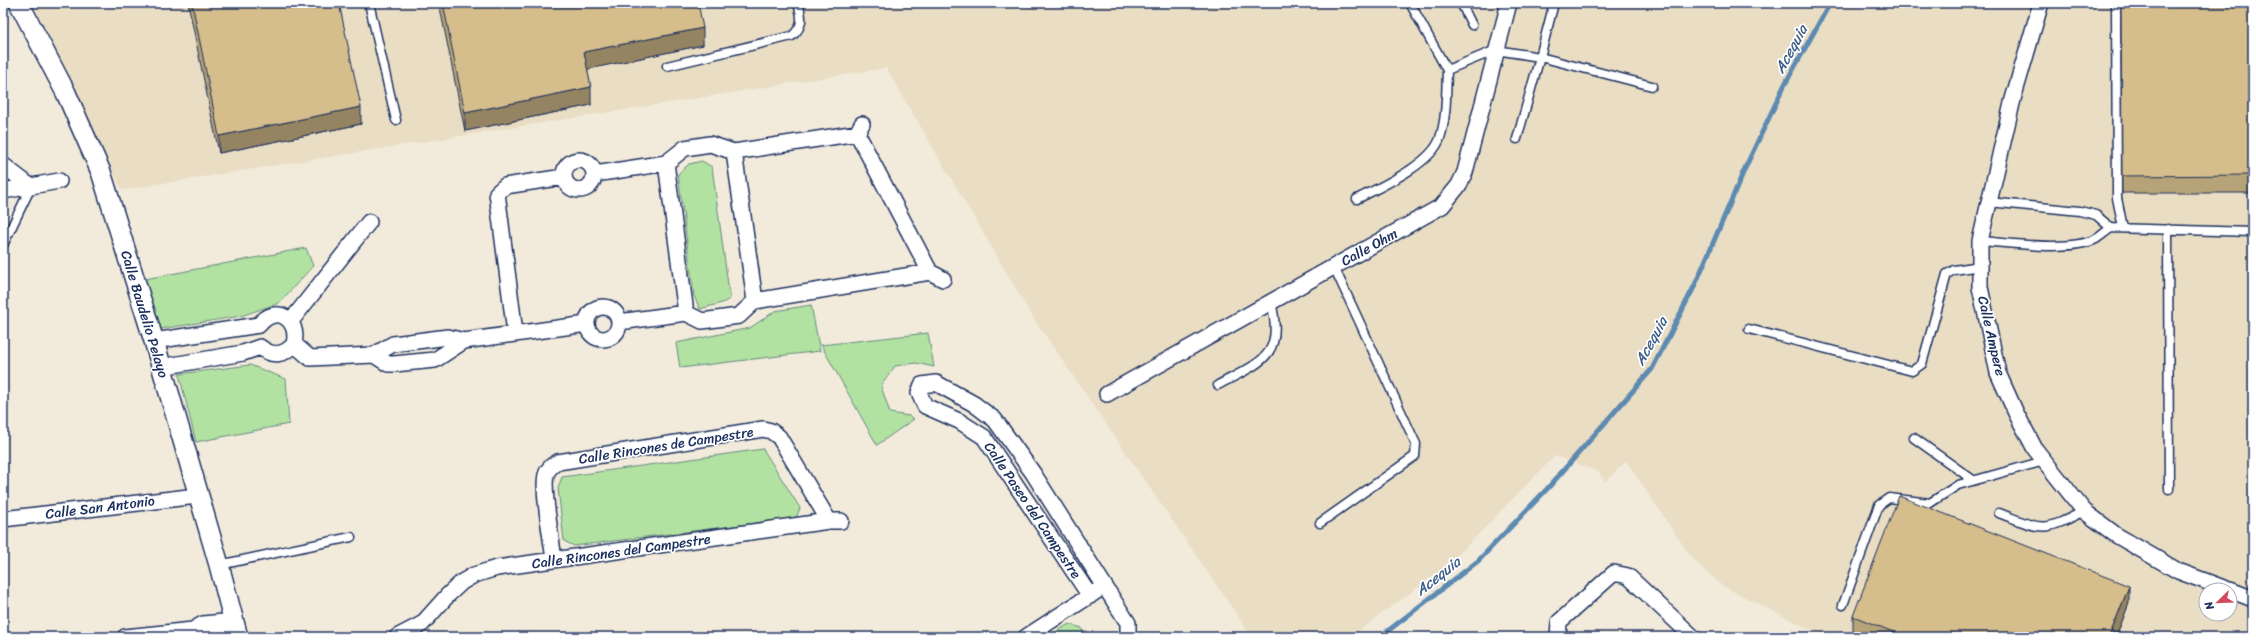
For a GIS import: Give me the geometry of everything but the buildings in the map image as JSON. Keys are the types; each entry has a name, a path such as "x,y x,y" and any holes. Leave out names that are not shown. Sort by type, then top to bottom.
{"street":[{"name":"Calle Baudelio Pelayo","path":"19,3 66,93 101,172 154,341 237,631"},
{"name":"Calle Ohm","path":"1107,394 1442,206 1452,196 1465,172 1509,3"},
{"name":"Calle Ampere","path":"2041,3 2013,99 1980,241 1980,287 1998,373 2035,450 2084,511 2116,535 2178,571 2208,582"},
{"path":"595,174 666,163 685,148 710,144 734,152 860,128 937,276 755,301 739,316 702,321 686,313 619,322"},
{"path":"734,152 755,301"},
{"path":"579,160 590,164 595,174 592,184 582,191 570,187 564,177 567,166 574,161 579,160"},
{"path":"666,163 686,313"},
{"path":"3,165 31,187"},
{"path":"515,333 497,193 505,186 564,177"},
{"path":"3,191 59,181"},
{"path":"292,321 370,222"},
{"path":"604,307 615,313 619,322 616,332 609,338 604,339 594,336 590,332 587,324 589,315 592,311 604,307"},
{"path":"272,315 287,317 292,321 297,333 294,344 287,352 273,355 260,347 256,333 258,325 263,320 272,315"},
{"path":"294,344 310,358 374,355 394,344 448,337 464,341 587,324"},
{"path":"154,341 258,325"},
{"path":"374,355 388,364 435,360 464,341"},
{"path":"161,367 243,352 260,347"},
{"name":"Calle Paseo del Campestre","path":"1090,596 984,437 960,421 925,406 919,393 922,385 936,383 995,420 1033,473 1128,623 1128,637"},
{"name":"Calle Rincones de Campestre","path":"554,560 545,482 548,469 554,464 763,429 772,431 779,437 835,521"},
{"path":"1016,484 1033,473"},
{"name":"Calle San Antonio","path":"3,519 198,496"},
{"name":"Calle Rincones del Campestre","path":"397,637 421,631 448,595 474,575 497,568 835,521"},
{"path":"1558,637 1559,622 1614,572 1618,572 1628,576 1693,637"},
{"path":"1026,637 1104,587"},
{"name":"Calle Ampere","path":"2238,593 2253,599"},
{"path":"125,637 193,630 204,636 237,631"}],"lane":[{"path":"369,3 396,120"},
{"path":"667,66 792,36 801,26 802,18 798,3"},
{"path":"1357,199 1405,174 1420,162 1440,139 1445,114 1447,70 1410,3"},
{"path":"1461,3 1472,25"},
{"path":"1516,139 1554,3"},
{"path":"2116,3 2117,198 2123,228"},
{"path":"1447,70 1496,50 1540,57 1652,86"},
{"path":"3,245 31,187"},
{"path":"1989,202 2080,211 2096,215 2111,228"},
{"path":"1980,241 2049,245 2082,244 2097,239 2111,228 2168,228 2253,232"},
{"path":"2168,228 2169,489"},
{"path":"1749,329 1912,371 1922,364 1947,274 1954,270 1980,266"},
{"path":"1320,524 1415,456 1416,451 1416,444 1334,267"},
{"path":"1218,385 1256,365 1265,358 1270,351 1276,322 1271,302"},
{"path":"1914,438 1973,480"},
{"path":"1843,605 1878,505 1889,498 1930,503 1949,490 1973,480 2044,460"},
{"path":"1999,513 2044,528 2056,525 2084,511"},
{"path":"219,565 351,537"}],"shaded area":[{"path":"33,3 2253,3 2253,637 1826,637 1722,586 1691,557 1626,461 1605,482 1599,472 1555,456 1447,566 1350,637 1252,637 1032,316 886,68 122,190"}],"green space":[{"path":"702,161 712,167 730,299 722,303 700,309 694,296 678,174 689,164"},
{"path":"306,248 313,266 279,303 241,316 161,329 145,279"},
{"path":"811,305 820,351 680,368 676,343 750,328 775,311"},
{"path":"928,333 934,367 916,363 895,366 881,386 890,413 909,416 914,419 877,445 821,345"},
{"path":"250,365 286,379 289,424 196,442 179,374"},
{"path":"763,449 800,508 796,518 574,546 564,541 558,488 562,477"},
{"path":"1069,624 1082,628 1084,637 1047,637"}],"waterway":[{"name":"Acequia","path":"1380,637 1478,561 1547,489 1652,369 1695,285 1746,166 1784,86 1830,3"}]}
